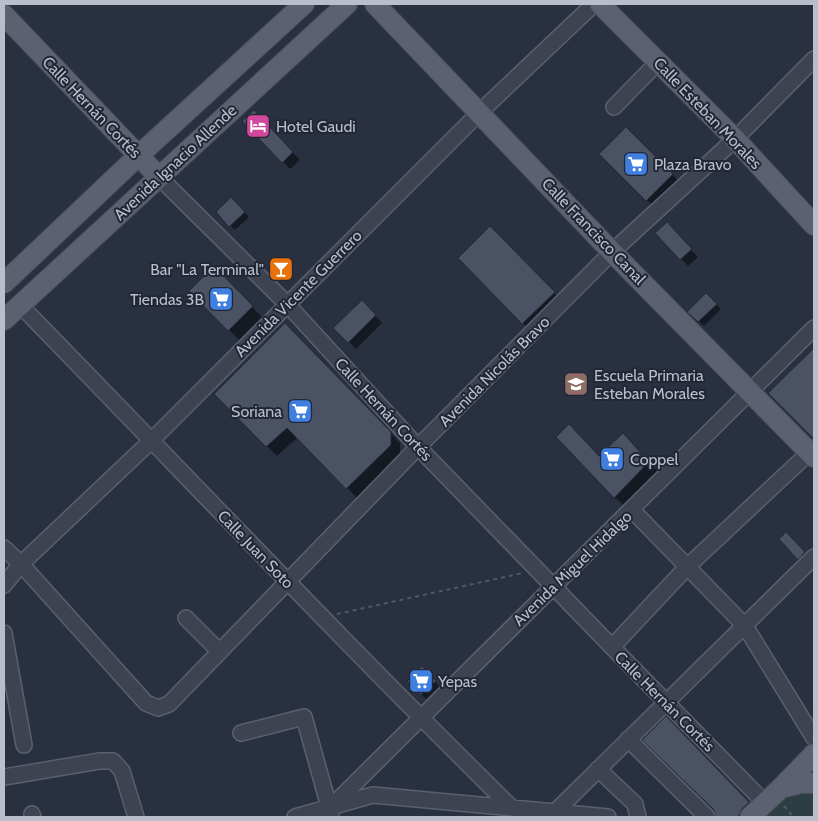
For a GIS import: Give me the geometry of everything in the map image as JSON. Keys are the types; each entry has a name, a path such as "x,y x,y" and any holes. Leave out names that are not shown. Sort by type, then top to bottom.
{"main road":[{"name":"Avenida Ignacio Allende","path":"4,283 138,156 304,4"},
{"name":"Avenida Ignacio Allende","path":"4,320 347,4"},
{"name":"Calle Francisco Canal","path":"375,4 612,252 813,453"},
{"name":"Calle Esteban Morales","path":"600,4 735,139 814,225"},
{"name":"Calle Hernán Cortés","path":"4,15 159,177"},
{"name":"Calle Juan Soto","path":"4,288 20,305"},
{"path":"750,817 814,754"},
{"path":"781,788 801,783 814,783"}],"street":[{"name":"Avenida Vicente Guerrero","path":"4,584 21,564 152,440 480,112 594,4"},
{"name":"Avenida Nicolás Bravo","path":"21,564 146,703 158,708 169,704 418,446 612,252 735,139 814,59"},
{"path":"614,107 658,62"},
{"name":"Calle Hernán Cortés","path":"159,177 287,304 418,446 765,803"},
{"name":"Calle Juan Soto","path":"20,305 152,440 321,618 512,808"},
{"name":"Avenida Miguel Hidalgo","path":"331,812 420,718 814,328"},
{"path":"612,647 688,567 813,453"},
{"path":"632,510 745,626 814,738"},
{"path":"4,548 21,564"},
{"path":"555,812 628,738 814,557"},
{"path":"186,618 220,652"},
{"path":"4,634 24,745"},
{"path":"241,733 304,717 331,812"},
{"path":"628,738 707,817"},
{"path":"4,777 99,761 113,761 122,771 136,817"},
{"path":"598,769 634,804 638,817"},
{"path":"295,817 331,812 374,795 608,817"}],"path":[{"path":"321,618 537,570"}],"shaded area":[{"path":"814,792 814,817 764,817 791,796"}],"building":[{"path":"254,110 293,152 282,163 242,121"},
{"name":"Plaza Bravo","path":"626,127 673,174 646,201 599,154"},
{"path":"231,197 245,212 229,227 216,212"},
{"path":"667,222 692,249 680,260 655,233"},
{"path":"490,226 555,292 522,324 458,258"},
{"name":"Tiendas 3B","path":"214,266 253,306 228,331 189,291"},
{"path":"706,293 717,304 698,322 687,312"},
{"path":"362,300 376,315 348,343 333,328"},
{"name":"Soriana","path":"285,323 391,432 391,445 346,489 287,428 266,447 214,394"},
{"path":"814,348 814,439 768,393"},
{"name":"Coppel","path":"569,424 599,456 623,433 649,462 614,498 556,437"},
{"path":"786,532 805,552 798,560 779,539"},
{"name":"Yepas","path":"422,666 436,681 421,695 407,681"},
{"path":"666,716 749,802 742,809 738,817 716,817 714,810 642,740"}],"place":[{"name":"Hotel Gaudi","path":"258,126"},
{"name":"Plaza Bravo","path":"636,164"},
{"name":"Bar \"La Terminal\"","path":"281,269"},
{"name":"Tiendas 3B","path":"221,299"},
{"name":"Escuela Primaria Esteban Morales","path":"576,384"},
{"name":"Soriana","path":"300,411"},
{"name":"Coppel","path":"612,459"},
{"name":"Yepas","path":"421,681"}]}
